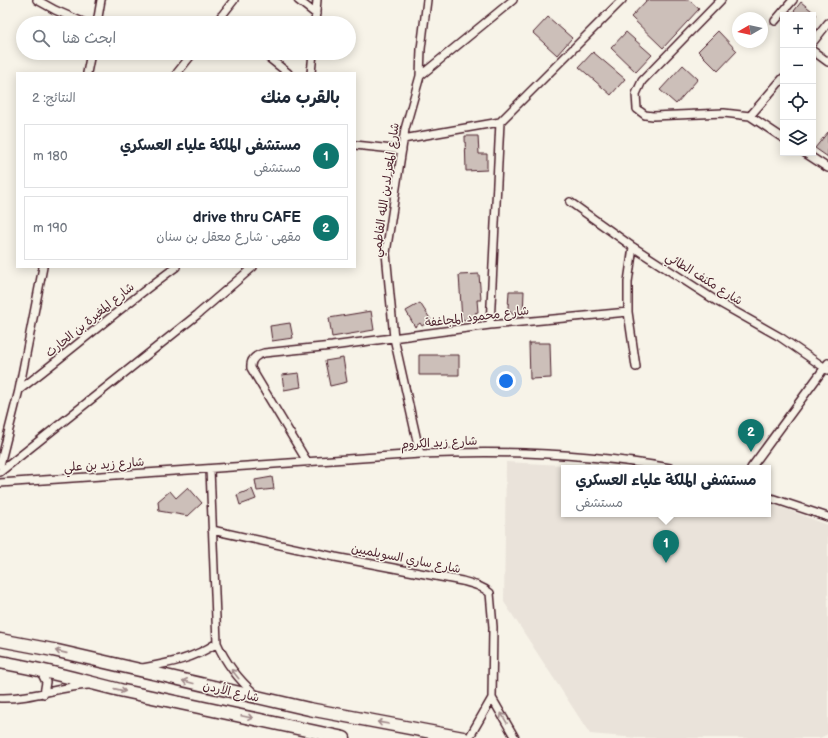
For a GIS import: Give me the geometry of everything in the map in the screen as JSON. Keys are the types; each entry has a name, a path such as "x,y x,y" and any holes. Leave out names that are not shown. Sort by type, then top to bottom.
{"highway":[{"name":"شارع الأردن","path":"0,640 260,698 463,738"},
{"name":"شارع الأردن","path":"0,662 36,668 96,684 344,738"}],"street":[{"path":"37,0 68,16"},
{"path":"98,16 101,0"},
{"path":"221,16 234,0"},
{"path":"298,0 316,14"},
{"path":"316,14 317,0"},
{"name":"شارع المعز لدين الله الفاطمي","path":"420,454 394,338 386,253 407,116 420,76 421,49 427,0"},
{"path":"420,76 513,0"},
{"path":"404,139 500,122 622,0"},
{"path":"721,0 642,80 636,94 635,105 641,112 653,116 724,113 750,116 780,136"},
{"path":"775,21 793,0"},
{"path":"816,38 828,23"},
{"path":"816,53 828,62"},
{"path":"87,72 90,60"},
{"path":"178,72 187,60"},
{"path":"272,60 287,72"},
{"path":"311,72 312,60"},
{"path":"750,116 780,81"},
{"path":"490,325 500,122"},
{"path":"356,145 402,150"},
{"path":"810,156 828,168"},
{"name":"شارع مكنف الطائي","path":"570,202 633,247 718,302 780,337 827,367"},
{"path":"633,247 628,282 628,312 636,367"},
{"path":"0,465 19,390 43,268"},
{"name":"شارع المغيرة بن الحارث","path":"19,390 49,368 130,301 175,268"},
{"path":"0,472 197,315 252,268"},
{"name":"شارع محمود المجاغفة","path":"308,463 251,368 250,363 255,357 264,353 490,325 628,312"},
{"path":"753,465 827,367"},
{"name":"شارع زيد الكروم","path":"210,469 420,454 521,452 637,462 654,465"},
{"path":"210,469 217,643 222,656 234,672 260,698"},
{"name":"شارع زيد بن علي","path":"0,483 210,469"},
{"path":"771,498 828,517"},
{"name":"شارع ساري السويلميين","path":"212,530 482,587 490,593 492,615 492,698 470,738"},
{"path":"134,669 183,660 203,652 217,643"},
{"path":"36,668 41,671 46,682 44,694"},
{"path":"0,698 22,698 70,687 96,684"},
{"name":"شارع ساري السويلميين","path":"492,698 515,738"}],"shaded area":[{"path":"506,462 562,465 561,517 771,517 771,503 828,525 828,734 820,738 637,738 590,734 504,602"}],"building":[{"path":"647,0 689,0 699,9 663,48 631,17"},
{"path":"801,2 813,12 793,12"},
{"path":"548,17 572,38 557,55 533,33"},
{"path":"718,31 732,46 732,48 737,51 718,71 698,51"},
{"path":"626,32 652,55 636,72 611,48"},
{"path":"593,52 625,79 611,95 579,67"},
{"path":"683,65 698,79 676,104 660,90"},
{"path":"828,132 828,157 816,149"},
{"path":"465,136 478,136 479,154 487,154 487,170 466,171"},
{"path":"479,274 481,300 477,300 478,312 475,313 476,317 470,317 471,319 462,320 459,275"},
{"path":"509,291 524,291 523,316 515,316 510,312 508,308"},
{"path":"420,303 431,320 422,326 420,323 415,327 406,311"},
{"path":"371,311 374,330 332,337 329,318"},
{"path":"290,323 293,338 272,341 270,326"},
{"path":"529,343 550,343 551,378 530,379"},
{"path":"419,355 459,355 459,375 419,375"},
{"path":"343,358 347,382 330,386 325,361"},
{"path":"299,373 301,387 284,390 282,375"},
{"path":"272,477 274,489 257,491 255,480"},
{"path":"188,487 202,503 188,516 159,511 158,501 170,491 176,498"},
{"path":"252,489 256,499 240,505 237,495"}],"place":[{"name":"drive thru CAFE","path":"751,452"},
{"name":"مستشفى الملكة علياء العسكري","path":"666,563"}]}
